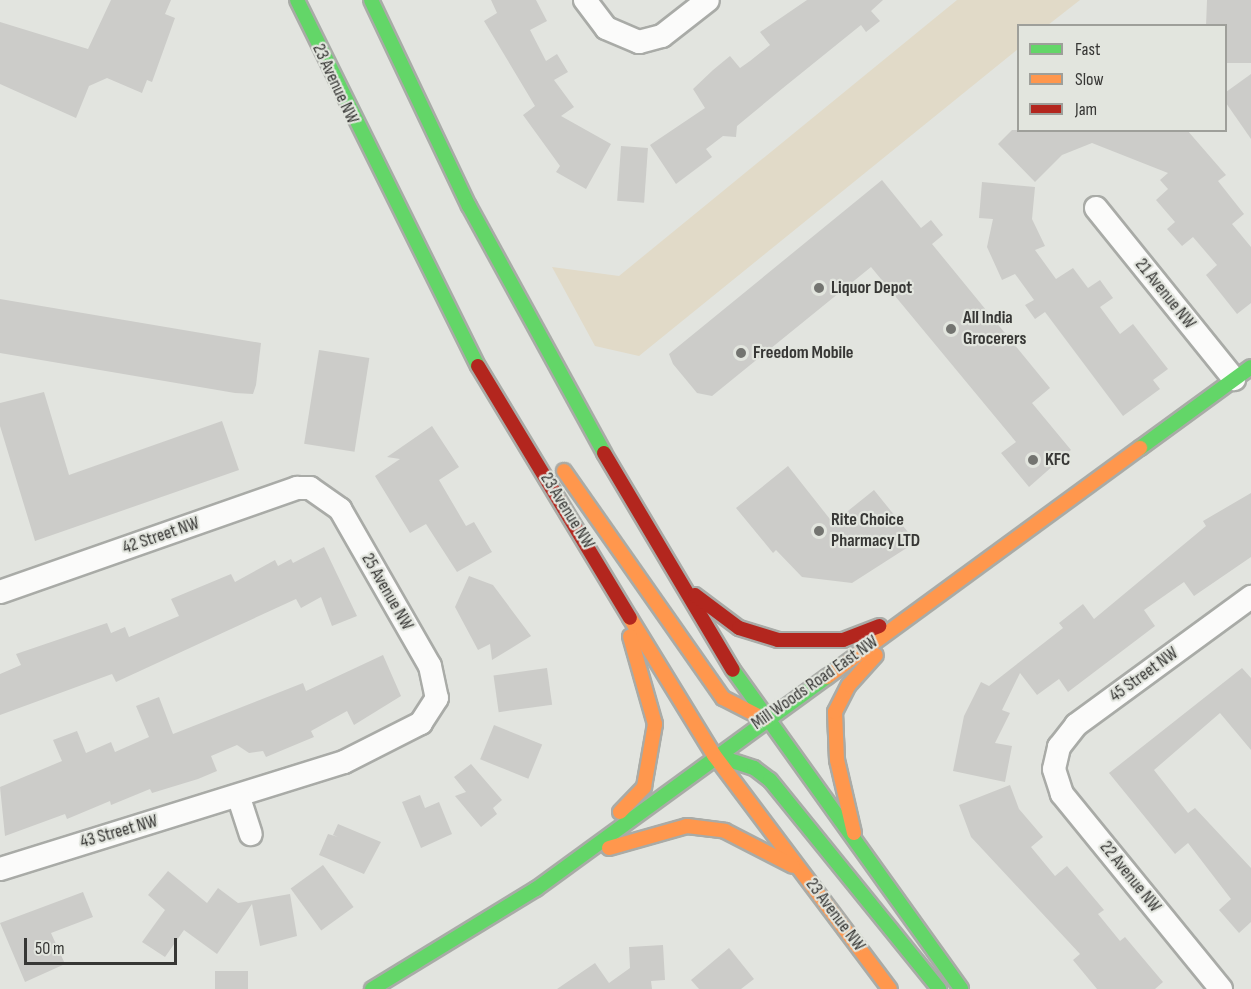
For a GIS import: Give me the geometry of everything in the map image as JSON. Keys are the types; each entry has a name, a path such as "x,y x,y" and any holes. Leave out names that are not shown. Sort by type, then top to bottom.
{"main road":[{"name":"23 Avenue NW","path":"297,0 481,372 714,755 890,989"},
{"path":"371,0 469,206 561,381 677,580 764,719 961,989"},
{"path":"481,372 574,483 723,698 764,719"},
{"name":"Mill Woods Road East NW","path":"372,989 574,861 714,755 913,614 1242,373"},
{"path":"677,580 739,628 790,642 843,639 913,614"},
{"path":"574,861 644,787 655,724 615,590"},
{"path":"858,848 837,760 835,712 849,685 913,614"},
{"path":"714,755 754,768 770,780 939,989"},
{"path":"574,861 646,833 687,826 736,836 793,867 813,886"}],"street":[{"path":"585,0 606,28 628,42 662,36 708,0"},
{"name":"21 Avenue NW","path":"1096,208 1242,373"},
{"name":"42 Street NW","path":"0,592 297,488 322,494"},
{"name":"25 Avenue NW","path":"322,494 340,509 430,666 437,699"},
{"name":"45 Street NW","path":"1055,758 1076,725 1249,602"},
{"name":"43 Street NW","path":"0,869 239,798 373,750 421,723 437,699"},
{"name":"22 Avenue NW","path":"1055,758 1062,794 1221,989"},
{"path":"239,798 251,834"}],"shaded area":[{"path":"957,0 1080,0 1049,24 1017,24 1017,50 639,356 595,346 552,267 619,276"}],"building":[{"path":"111,0 171,0 165,14 175,18 152,82 147,80 142,93 107,78 89,86 76,118 0,84 0,22 88,49"},
{"path":"491,0 536,0 547,21 530,30 546,61 557,54 568,72 554,80 574,107 561,116 611,144 586,189 556,172 560,166 523,115 535,106 484,21 497,13"},
{"path":"807,0 883,0 871,11 880,21 866,32 861,25 737,126 736,137 723,136 706,149 712,157 676,184 650,145 705,108 693,89 713,70 730,56 740,68 750,61 770,45 760,32"},
{"path":"1207,0 1251,0 1251,63 1227,63 1227,24 1206,24"},
{"path":"1251,74 1251,139 1227,104 1227,91"},
{"path":"1012,130 1017,130 1017,132 1189,132 1226,175 1218,181 1244,214 1232,224 1251,247 1251,303 1237,314 1206,275 1217,265 1193,237 1182,246 1167,229 1175,222 1156,200 1168,189 1160,180 1168,173 1092,143 1062,155 1035,182 998,144"},
{"path":"621,146 648,148 644,203 617,201"},
{"path":"882,180 921,228 931,220 943,235 932,244 1050,388 1032,403 1071,450 1029,487 1001,453 1016,442 871,267 712,396 697,393 673,364 669,354"},
{"path":"982,182 1035,187 1032,219 1045,246 1035,250 1056,279 1073,268 1088,288 1100,280 1113,298 1100,307 1120,334 1133,324 1168,369 1153,380 1160,389 1123,416 1045,312 1035,319 1025,305 1034,300 1015,274 1002,280 987,247 993,219 979,218"},
{"path":"0,299 261,343 253,394 235,393 0,353"},
{"path":"319,350 369,358 355,452 304,444"},
{"path":"44,392 69,475 222,421 239,470 35,541 0,426 0,403"},
{"path":"432,426 459,467 439,480 466,526 474,522 492,552 457,572 426,524 410,533 375,476 400,459 387,457"},
{"path":"788,466 833,523 874,490 916,542 852,583 802,577 776,550 773,553 736,508"},
{"path":"1251,493 1251,557 1194,596 1184,582 1144,610 1155,626 1068,692 1059,679 1037,695 1020,673 1002,710 1010,713 995,743 1012,746 1005,782 953,771 964,716 981,682 989,686 1063,628 1059,623 1083,604 1094,619 1206,526 1203,521"},
{"path":"324,547 357,616 332,626 321,597 301,608 296,599 116,682 112,674 0,715 0,674 21,665 16,654 107,623 111,633 125,627 129,637 179,616 171,599 231,574 235,582 275,560 278,566 291,559 293,563"},
{"path":"469,576 493,585 531,636 492,660 490,644 478,650 455,607"},
{"path":"383,655 401,696 354,725 347,711 311,731 314,737 266,757 263,751 249,753 237,745 211,756 217,771 198,779 152,793 150,789 111,805 110,801 67,819 65,814 5,836 0,787 62,761 53,740 77,731 86,753 111,742 115,752 149,737 136,706 159,697 173,734 303,683 306,691"},
{"path":"547,668 552,705 499,712 494,676"},
{"path":"1242,668 1251,678 1251,750 1220,713 1154,770 1188,813 1195,808 1251,868 1251,922 1239,933 1219,910 1231,899 1188,843 1175,854 1109,773"},
{"path":"494,725 542,744 528,779 480,759"},
{"path":"471,764 502,800 493,808 497,814 481,827 455,796 466,792 454,777"},
{"path":"1010,785 1019,809 1043,837 1031,847 1055,876 1067,866 1104,910 1098,914 1120,941 1125,937 1163,982 1155,989 1097,989 1073,960 1080,954 971,837 959,805"},
{"path":"420,795 425,808 439,802 452,834 421,848 402,802"},
{"path":"338,824 381,842 364,874 319,855 328,834 338,837 333,835"},
{"path":"323,865 354,907 321,931 291,889"},
{"path":"168,871 207,903 218,888 238,903 290,894 297,936 260,946 252,904 217,954 184,930 165,957 142,942 165,910 148,895"},
{"path":"83,892 93,917 51,933 65,964 25,982 0,923"},
{"path":"663,945 665,980 651,981 652,989 557,989 595,963 609,983 630,968 629,947"},
{"path":"729,948 754,979 741,989 699,989 691,980"},
{"path":"215,971 248,971 248,989 215,989"}],"traffic: fast":[{"path":"297,0 478,366"},
{"path":"371,0 469,206 604,453"},
{"path":"1140,448 1251,367"},
{"path":"733,670 961,989"},
{"path":"372,989 536,889 827,677"},
{"path":"714,755 754,768 770,780 939,989"}],"traffic: slow":[{"path":"827,677 1140,448"},
{"path":"564,471 723,698 764,719"},
{"path":"630,618 714,755 890,989"},
{"path":"620,812 644,787 655,724 630,636"},
{"path":"854,833 837,760 835,712 849,685 876,655"},
{"path":"609,848 687,826 725,831 793,866"}],"traffic: jam":[{"path":"478,366 630,618"},
{"path":"604,453 733,670"},
{"path":"695,595 739,628 778,640 843,640 879,626"}],"place":[{"name":"Liquor Depot","path":"819,288"},
{"name":"All India Grocerers","path":"951,329"},
{"name":"Freedom Mobile","path":"741,353"},
{"name":"KFC","path":"1033,460"},
{"name":"Rite Choice Pharmacy LTD","path":"819,531"}]}
